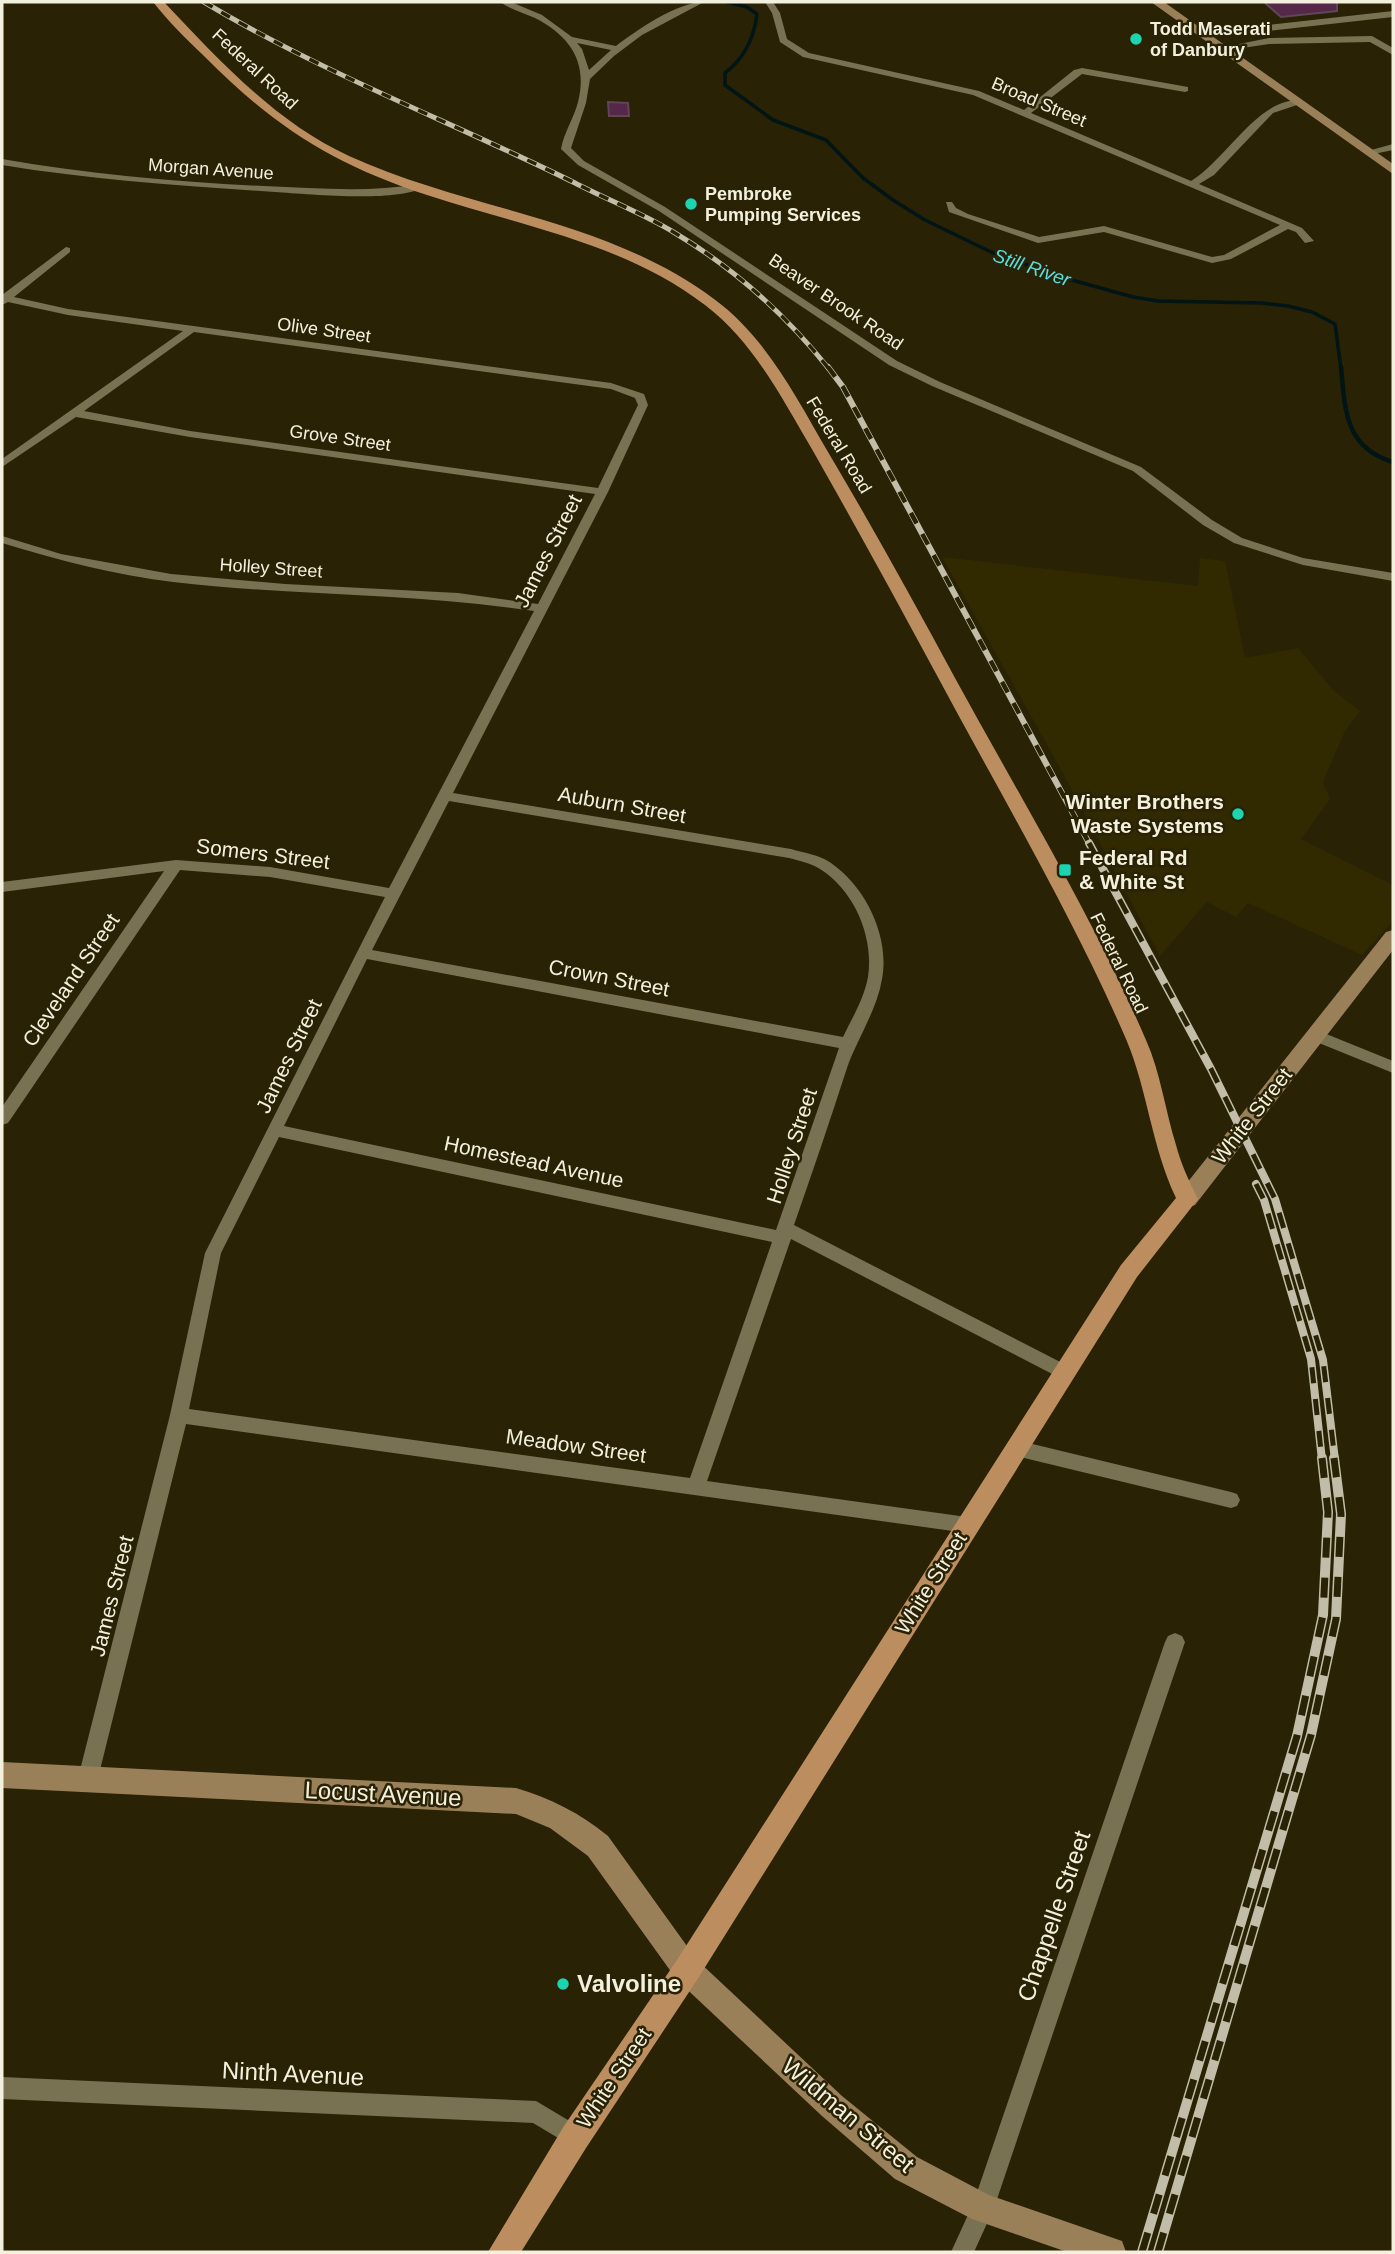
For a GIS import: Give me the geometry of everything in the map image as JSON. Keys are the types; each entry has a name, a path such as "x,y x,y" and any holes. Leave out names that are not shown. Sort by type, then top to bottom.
{"main road":[{"name":"Federal Road","path":"158,2 259,103 283,123 345,159 419,187 559,229 639,258 708,300 736,324 760,353 849,499 919,624 1080,927 1138,1044 1169,1160 1187,1199"},
{"path":"1157,2 1393,170"},
{"name":"White Street","path":"502,2252 687,1970 1129,1271 1230,1147 1314,1035 1393,937"},
{"name":"Locust Avenue","path":"2,1775 516,1801 538,1807 583,1832 598,1846 687,1970"},
{"name":"Wildman Street","path":"687,1970 832,2106 906,2168 983,2208 1111,2252"}],"street":[{"path":"504,2 547,21 573,39 618,49"},
{"name":"Broad Street","path":"769,2 776,13 783,40 806,55 963,88 1288,225 1303,233 1309,242"},
{"path":"573,39 587,77 618,49 696,3"},
{"path":"1204,35 1393,14"},
{"path":"1223,48 1269,41 1373,38 1393,52"},
{"path":"1026,113 1077,72 1087,71 1185,89"},
{"name":"Beaver Brook Road","path":"587,77 582,104 567,138 566,149 571,156 662,208 865,346 936,384 1137,469 1162,484 1209,523 1244,543 1293,560 1393,577"},
{"path":"1191,185 1211,173 1270,111 1297,102"},
{"path":"1369,152 1393,147"},
{"name":"Morgan Avenue","path":"2,162 164,184 342,193 390,193 419,187"},
{"path":"949,204 952,210 965,216 1038,240 1104,229 1212,260 1227,257 1288,225"},
{"path":"3,300 66,250"},
{"name":"Olive Street","path":"3,300 191,330 611,386 640,396"},
{"path":"2,464 191,330"},
{"name":"James Street","path":"88,1779 179,1415 213,1253 363,953 640,416 643,405 640,396"},
{"name":"Grove Street","path":"75,413 190,434 602,492"},
{"name":"Holley Street","path":"2,539 41,553 104,569 168,580 249,587 459,597 542,608"},
{"name":"Auburn Street","path":"446,796 791,854"},
{"name":"Holley Street","path":"697,1485 848,1044 875,980 876,946 864,913 847,883 824,864 791,854"},
{"name":"Somers Street","path":"2,887 176,865 270,872 394,894"},
{"name":"Cleveland Street","path":"2,1119 176,865"},
{"name":"Crown Street","path":"363,953 848,1044"},
{"path":"1314,1035 1393,1067"},
{"name":"Homestead Avenue","path":"276,1130 785,1234 1064,1372"},
{"name":"Meadow Street","path":"179,1415 967,1524"},
{"path":"1016,1448 1231,1500"},
{"name":"Chappelle Street","path":"962,2252 983,2208 1174,1642"},
{"name":"Ninth Avenue","path":"2,2088 536,2112 575,2137"}],"shaded area":[{"path":"942,557 1198,586 1200,558 1225,561 1245,658 1298,648 1334,691 1360,711 1345,731 1323,782 1330,799 1301,839 1393,885 1393,921 1362,955 1248,903 1236,917 1207,902 1160,956 1059,766"}],"building":[{"path":"1264,2 1337,2 1337,11 1281,17"},
{"path":"608,102 628,103 629,116 609,116"}],"waterway":[{"name":"Still River","path":"727,2 747,7 757,14 747,47 738,61 725,73 725,85 773,120 826,140 863,178 925,220 991,252 1061,277 1133,297 1158,301 1262,303 1312,312 1335,324 1341,369"},
{"name":"Still River","path":"1341,367 1350,425 1365,447 1377,456 1393,462"}],"railway":[{"path":"204,2 294,52 529,161 675,233 758,294 795,330 829,369"},
{"path":"828,367 843,387 1090,845"},
{"path":"1089,843 1211,1069 1275,1199 1323,1360 1335,1460"},
{"path":"1256,1184 1264,1200 1311,1359 1322,1460"},
{"path":"1142,2252 1297,1736 1323,1615 1328,1512 1322,1458"},
{"path":"1158,2252 1311,1735 1336,1619 1341,1514 1334,1458"}],"place":[{"name":"Todd Maserati of Danbury","path":"1136,39"},
{"name":"Pembroke Pumping Services","path":"691,204"},
{"name":"Winter Brothers Waste Systems","path":"1238,814"},
{"name":"Federal Rd & White St","path":"1065,870"},
{"name":"Valvoline","path":"563,1984"}]}
